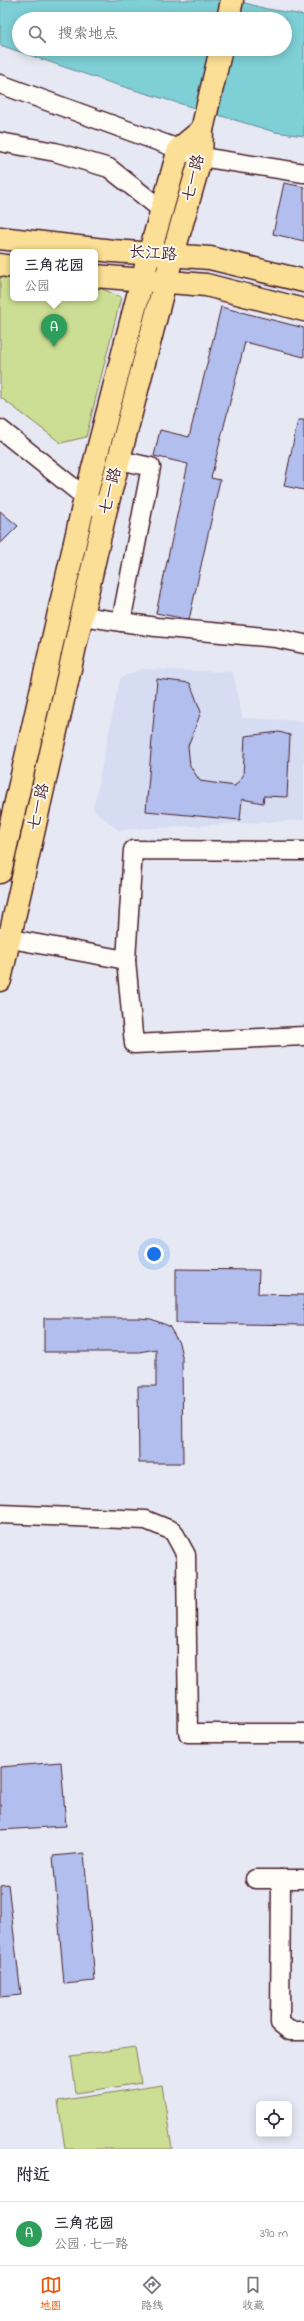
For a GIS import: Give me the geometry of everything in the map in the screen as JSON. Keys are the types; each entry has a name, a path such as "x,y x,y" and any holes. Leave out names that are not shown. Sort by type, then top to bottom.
{"main road":[{"path":"229,12 232,0"},
{"path":"202,130 219,56"},
{"name":"七一路","path":"0,872 86,497 142,280 179,149 202,130"},
{"name":"七一路","path":"0,980 5,937 82,616 105,513 165,282 201,157 202,130"},
{"name":"长江路","path":"0,238 150,254 210,258 304,281"},
{"path":"0,265 10,267"},
{"name":"长江路","path":"98,276 206,285 304,310"}],"street":[{"path":"0,84 201,157 304,174"},
{"path":"0,142 55,152 109,168 162,210"},
{"path":"0,429 105,513"},
{"path":"119,460 151,467 121,622"},
{"path":"82,616 121,622 276,638 304,644"},
{"path":"304,851 133,850 126,960 134,1044 304,1036"},
{"path":"5,937 126,960"},
{"path":"0,1514 146,1520 174,1531 186,1554 188,1733 304,1732"},
{"path":"255,1879 304,1879"},
{"path":"281,1879 280,2023 290,2031 304,2031"}],"shaded area":[{"path":"142,669 233,672 242,718 304,721 304,820 118,830 93,809 120,678"}],"green space":[{"path":"0,276 10,278 10,301 98,301 98,287 121,297 86,437 61,443 0,397"},
{"path":"135,2047 141,2083 76,2093 71,2056"},
{"path":"162,2085 172,2149 65,2149 58,2101"}],"water":[{"path":"0,0 234,0 267,9 286,12 12,12 12,49 0,45"},
{"path":"292,13 304,15 304,136 275,132 111,83 32,56 292,56"}],"building":[{"path":"284,183 304,187 304,241 273,234"},
{"path":"221,307 304,328 304,357 245,342 211,478 220,480 189,620 156,613 188,464 154,456 160,430 189,437"},
{"path":"298,420 304,420 304,490 284,486"},
{"path":"0,511 18,526 0,544"},
{"path":"157,679 190,683 201,712 188,746 190,766 200,781 235,786 243,776 245,736 279,732 290,735 287,797 264,796 263,803 242,799 240,820 146,811"},
{"path":"176,1269 259,1270 258,1294 304,1295 304,1325 176,1323"},
{"path":"44,1318 139,1318 151,1319 169,1326 179,1343 182,1356 183,1463 139,1463 138,1386 156,1386 156,1349 139,1352 44,1352"},
{"path":"61,1762 66,1826 0,1830 0,1767"},
{"path":"84,1853 95,1981 64,1984 53,1856"},
{"path":"8,1884 21,1995 0,1997 0,1885"}],"place":[{"name":"三角花园","path":"54,347"}]}
